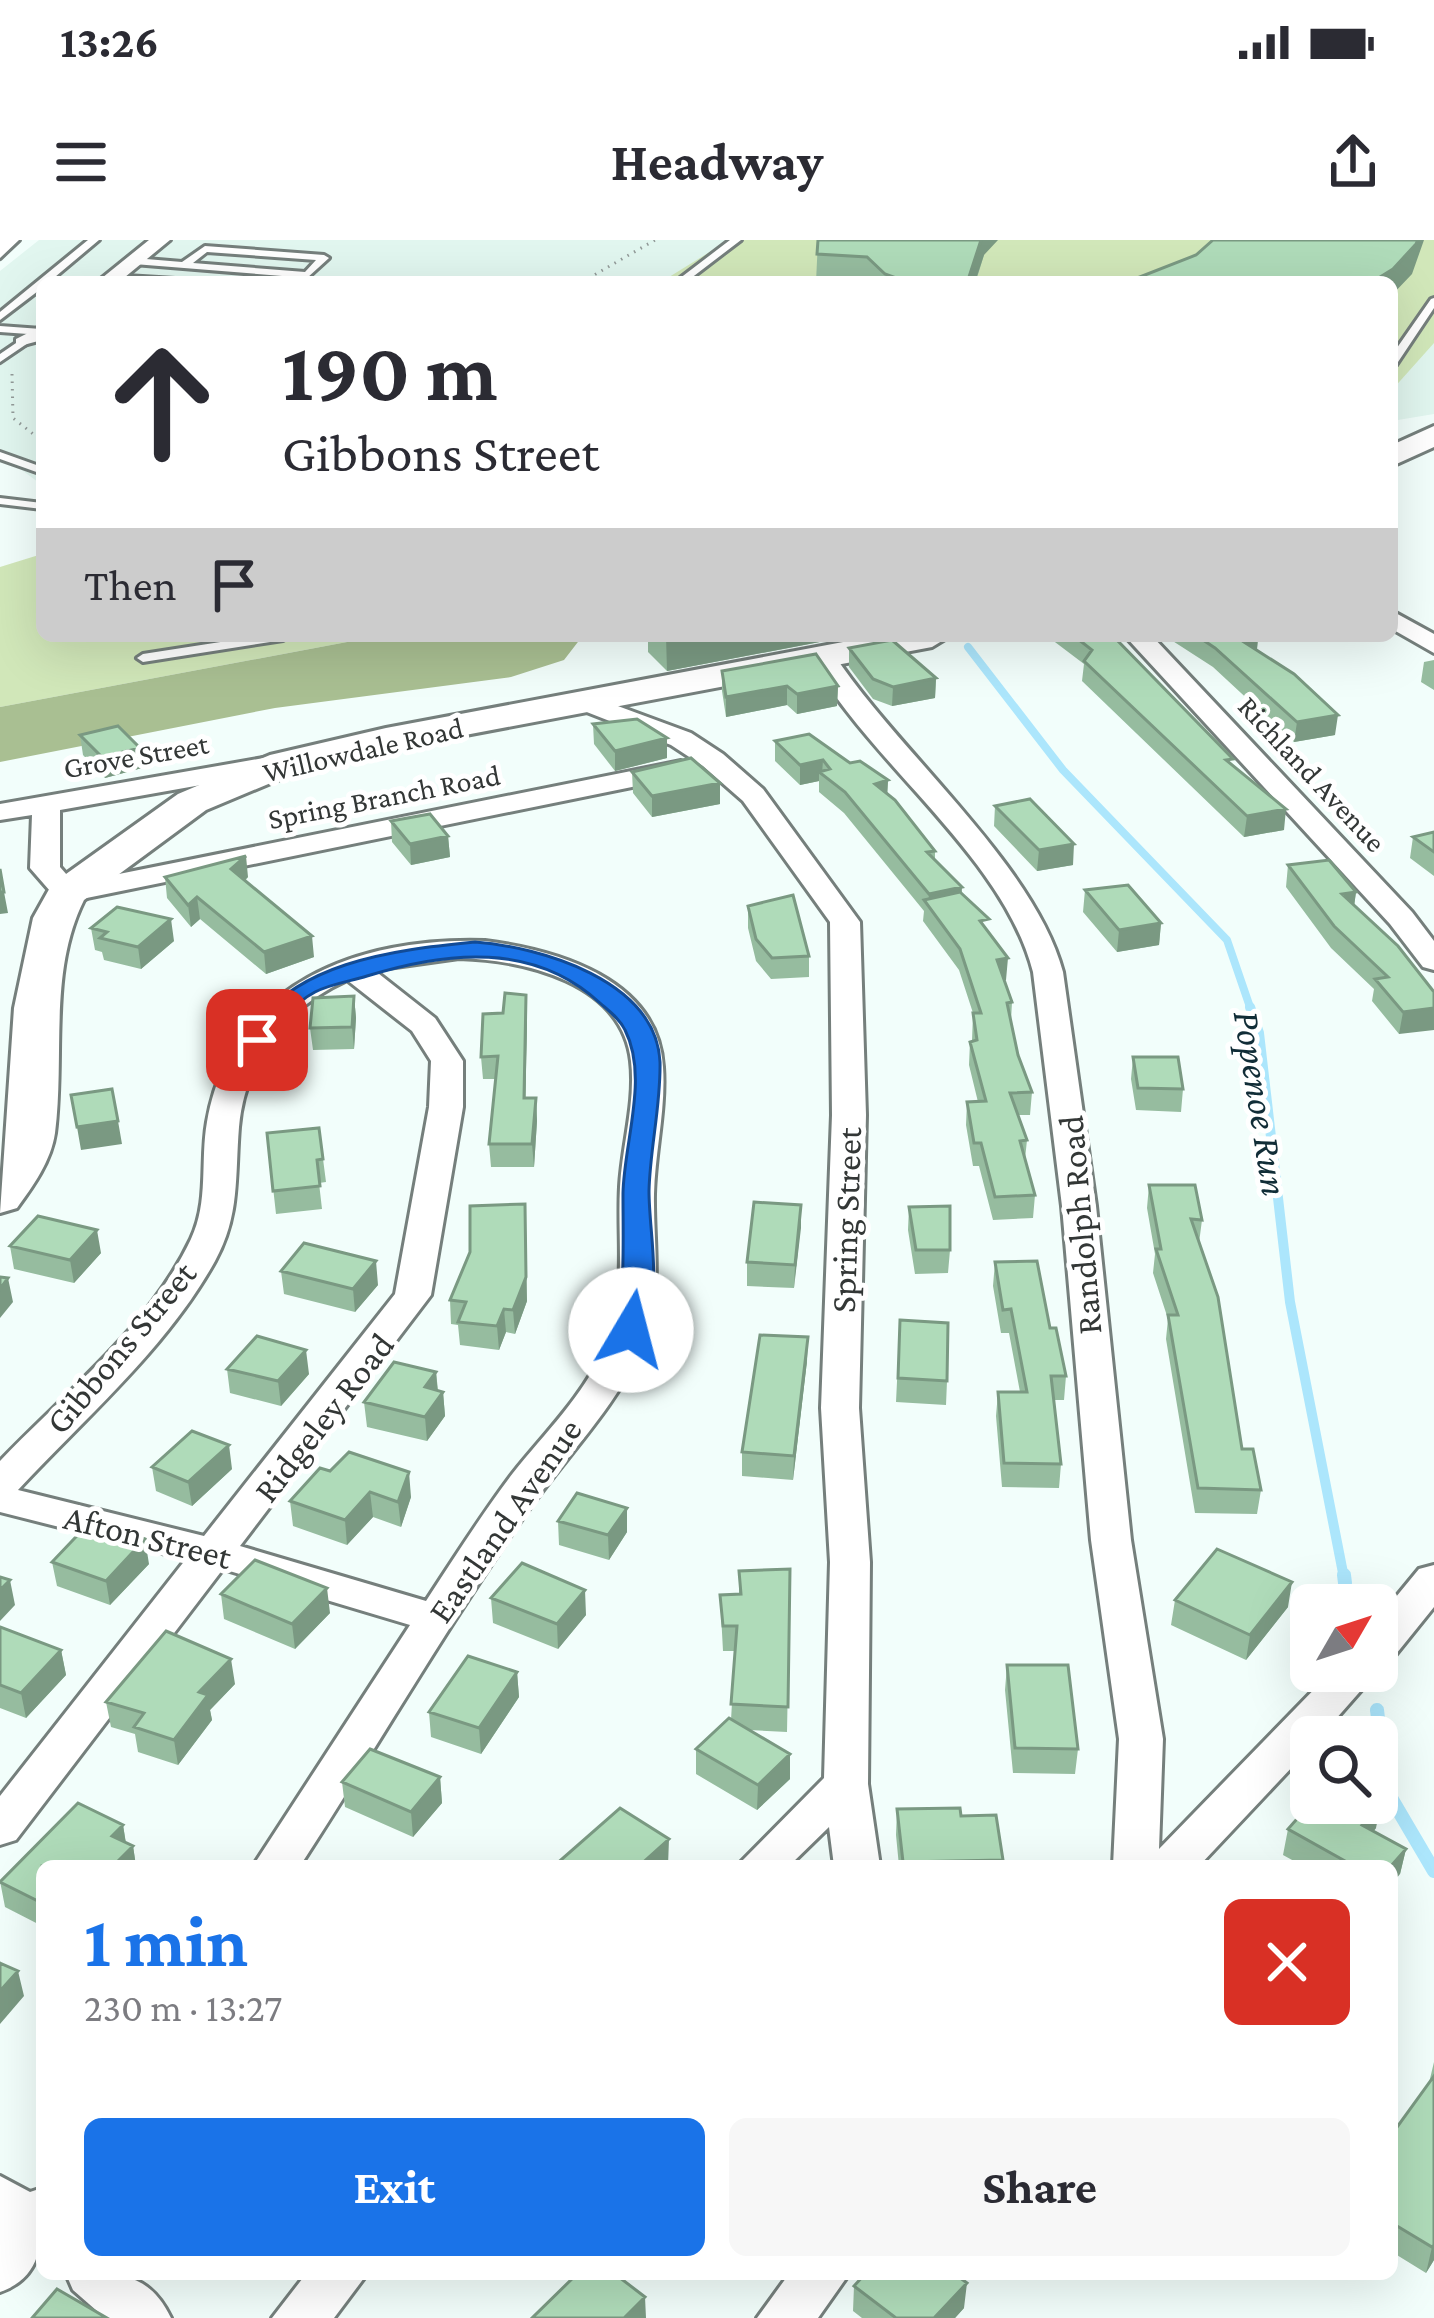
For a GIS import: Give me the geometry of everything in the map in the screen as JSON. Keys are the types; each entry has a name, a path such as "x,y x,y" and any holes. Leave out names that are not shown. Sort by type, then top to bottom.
{"street":[{"path":"0,252 10,240"},
{"path":"115,276 161,240"},
{"path":"1398,454 1434,435"},
{"path":"1398,622 1434,645"},
{"name":"Willowdale Road","path":"67,893 191,802 284,763 903,642"},
{"name":"Richland Avenue","path":"1144,642 1401,918 1434,961"},
{"name":"Randolph Road","path":"824,658 840,687 972,842 1038,934 1043,953 1062,1056 1098,1432 1141,1739 1136,1860"},
{"name":"Spring Street","path":"588,704 681,739 712,760 753,795 845,922 849,1115 839,1408 850,1562 846,1784 855,1860"},
{"name":"Spring Branch Road","path":"67,893 578,793 712,760"},
{"name":"Grove Street","path":"0,812 284,763"},
{"path":"0,1198 20,1167 31,1136 36,1008 54,918 67,893 45,868 46,806"},
{"name":"Eastland Avenue","path":"280,1860 396,1686 434,1618 600,1385 631,1330 640,1274 636,1191 648,1058 635,1023 599,989 561,965 522,952 431,953 353,969"},
{"name":"Gibbons Street","path":"0,1485 178,1290 210,1237 224,1183 222,1125 244,1064 270,1017 306,988 353,969"},
{"name":"Ridgeley Road","path":"0,1828 393,1328 413,1294 446,1107 447,1061 424,1025 353,969"},
{"name":"Afton Street","path":"0,1499 217,1553 434,1618"},
{"path":"1398,1623 1434,1580"},
{"path":"1178,1860 1338,1692"},
{"path":"766,1860 846,1784"},
{"path":"0,2269 29,2215"},
{"path":"99,2280 143,2318"},
{"path":"299,2318 335,2280"},
{"path":"784,2318 818,2280"}],"lane":[{"path":"50,276 94,240"},
{"path":"688,276 736,240"},
{"path":"134,261 184,265 307,274 324,258 205,249 184,265"},
{"path":"0,317 36,288"},
{"path":"1398,354 1434,301"},
{"path":"0,329 36,336"},
{"path":"0,359 36,336"},
{"path":"0,454 36,469"},
{"path":"0,501 36,505"},
{"path":"143,658 245,642"}],"path":[{"path":"593,276 656,240"},
{"path":"36,336 15,353 9,403 13,418 36,436"}],"shaded area":[{"path":"39,240 1434,240 1434,414 1398,420 1398,276 36,276 36,481 0,454 0,271"}],"green space":[{"path":"729,240 1434,240 1434,343 1398,383 1398,276 671,276"},
{"path":"36,556 36,642 347,642 0,707 0,567"},
{"path":"347,642 578,642 564,660 511,677 275,708 0,762 0,707"}],"building":[{"path":"818,240 981,240 969,276 890,276 867,257 817,254"},
{"path":"1213,240 1418,240 1382,276 1142,276 1196,255"},
{"path":"894,642 936,678 893,687 873,679 849,648"},
{"path":"1082,642 1119,642 1233,759 1226,760 1286,809 1247,816 1084,661 1092,650"},
{"path":"1206,642 1244,642 1294,674 1338,715 1297,722"},
{"path":"816,654 838,686 797,694 787,686 726,697 722,671"},
{"path":"637,719 667,738 615,751 593,724"},
{"path":"118,726 140,748 102,757 80,735"},
{"path":"809,734 850,763 860,761 888,780 875,784 895,800 935,851 927,852 962,887 929,894 845,792 819,772 830,769 823,760 800,765 775,741"},
{"path":"691,758 720,783 652,796 632,772"},
{"path":"1030,799 1074,844 1039,850 995,806"},
{"path":"430,814 448,836 410,844 391,821"},
{"path":"1434,832 1434,852 1413,837"},
{"path":"246,856 231,869 312,936 264,952 197,897 188,905 165,877"},
{"path":"1329,860 1356,892 1342,894 1398,946 1434,992 1434,1008 1403,1012 1375,979 1388,977 1334,926 1288,865"},
{"path":"1128,885 1161,923 1119,930 1085,890"},
{"path":"960,892 989,919 980,921 1008,958 997,960 1012,1002 1007,1003 1018,1055 1032,1092 1010,1093 1027,1140 1020,1141 1035,1195 995,1197 981,1143 974,1143 967,1102 986,1101 970,1042 977,1040 973,1013 981,1013 960,949 924,900"},
{"path":"793,895 809,956 772,958 756,939 748,906"},
{"path":"117,907 171,919 138,947 100,938 107,932 91,928"},
{"path":"505,993 526,995 524,1098 536,1098 532,1144 489,1144 498,1056 481,1057 483,1014 503,1013"},
{"path":"354,996 352,1027 310,1028 313,998"},
{"path":"1133,1057 1178,1057 1183,1089 1138,1088"},
{"path":"112,1089 118,1121 77,1127 71,1095"},
{"path":"319,1128 320,1186 273,1191 267,1133"},
{"path":"1149,1185 1195,1185 1202,1220 1191,1219 1218,1297 1242,1449 1253,1449 1261,1490 1198,1488 1168,1315 1178,1315 1156,1249 1161,1249"},
{"path":"754,1202 801,1205 795,1265 747,1262"},
{"path":"525,1204 526,1277 513,1310 504,1309 497,1326 458,1322 466,1302 450,1300 470,1252 470,1206"},
{"path":"950,1206 950,1250 916,1250 909,1207"},
{"path":"38,1216 97,1230 70,1260 10,1246"},
{"path":"304,1243 376,1261 353,1289 281,1271"},
{"path":"1037,1261 1050,1328 1056,1328 1066,1376 1051,1376 1061,1464 1004,1463 998,1392 1027,1392 1011,1309 1003,1310 995,1262"},
{"path":"900,1320 948,1323 947,1381 898,1378"},
{"path":"760,1335 808,1337 794,1456 742,1452"},
{"path":"257,1336 306,1350 278,1381 227,1369"},
{"path":"394,1362 436,1372 425,1387 443,1392 425,1417 364,1402"},
{"path":"192,1431 229,1445 188,1482 152,1467"},
{"path":"349,1452 409,1472 398,1502 370,1492 345,1520 290,1501 320,1468 330,1471"},
{"path":"577,1493 627,1508 608,1535 558,1521"},
{"path":"92,1520 145,1539 106,1581 52,1562"},
{"path":"1217,1549 1292,1582 1250,1635 1175,1600"},
{"path":"255,1560 327,1588 292,1624 221,1594"},
{"path":"522,1563 585,1590 557,1624 491,1598"},
{"path":"790,1569 788,1707 731,1704 737,1626 723,1626 720,1595 741,1594 739,1571"},
{"path":"0,1627 61,1650 21,1693 0,1685"},
{"path":"166,1631 231,1659 199,1692 208,1695 174,1740 134,1727 144,1713 106,1702"},
{"path":"468,1656 517,1672 479,1728 429,1712"},
{"path":"1007,1665 1068,1665 1078,1749 1015,1748"},
{"path":"729,1718 790,1754 758,1785 696,1749"},
{"path":"370,1749 440,1777 411,1812 342,1782"},
{"path":"78,1803 123,1825 112,1836 133,1846 119,1860 36,1860 36,1900 0,1882"},
{"path":"620,1808 669,1839 646,1860 561,1860"},
{"path":"960,1808 961,1816 996,1815 1003,1860 903,1860 897,1809"},
{"path":"1292,1824 1363,1824 1406,1849 1396,1860 1343,1860 1288,1829"},
{"path":"0,1963 18,1971 0,1991"},
{"path":"1434,2076 1432,2247 1398,2227 1398,2126"},
{"path":"571,2280 623,2280 645,2297 624,2318 532,2318"},
{"path":"860,2280 967,2283 934,2318 896,2318 854,2286"},
{"path":"57,2289 107,2318 32,2318"}],"waterway":[{"name":"Popenoe Run","path":"968,647 1063,770 1227,940 1251,1010"},
{"name":"Popenoe Run","path":"1250,1007 1259,1033 1290,1302 1344,1578"},
{"name":"Popenoe Run","path":"1344,1575 1345,1583"},
{"name":"Popenoe Run","path":"1377,1710 1387,1791 1434,1871"}],"route":[{"path":"257,1040 270,1017 306,988 353,969 409,956 475,949 522,952 561,965 599,989 635,1023 648,1058 636,1191 640,1274 631,1330"}]}
